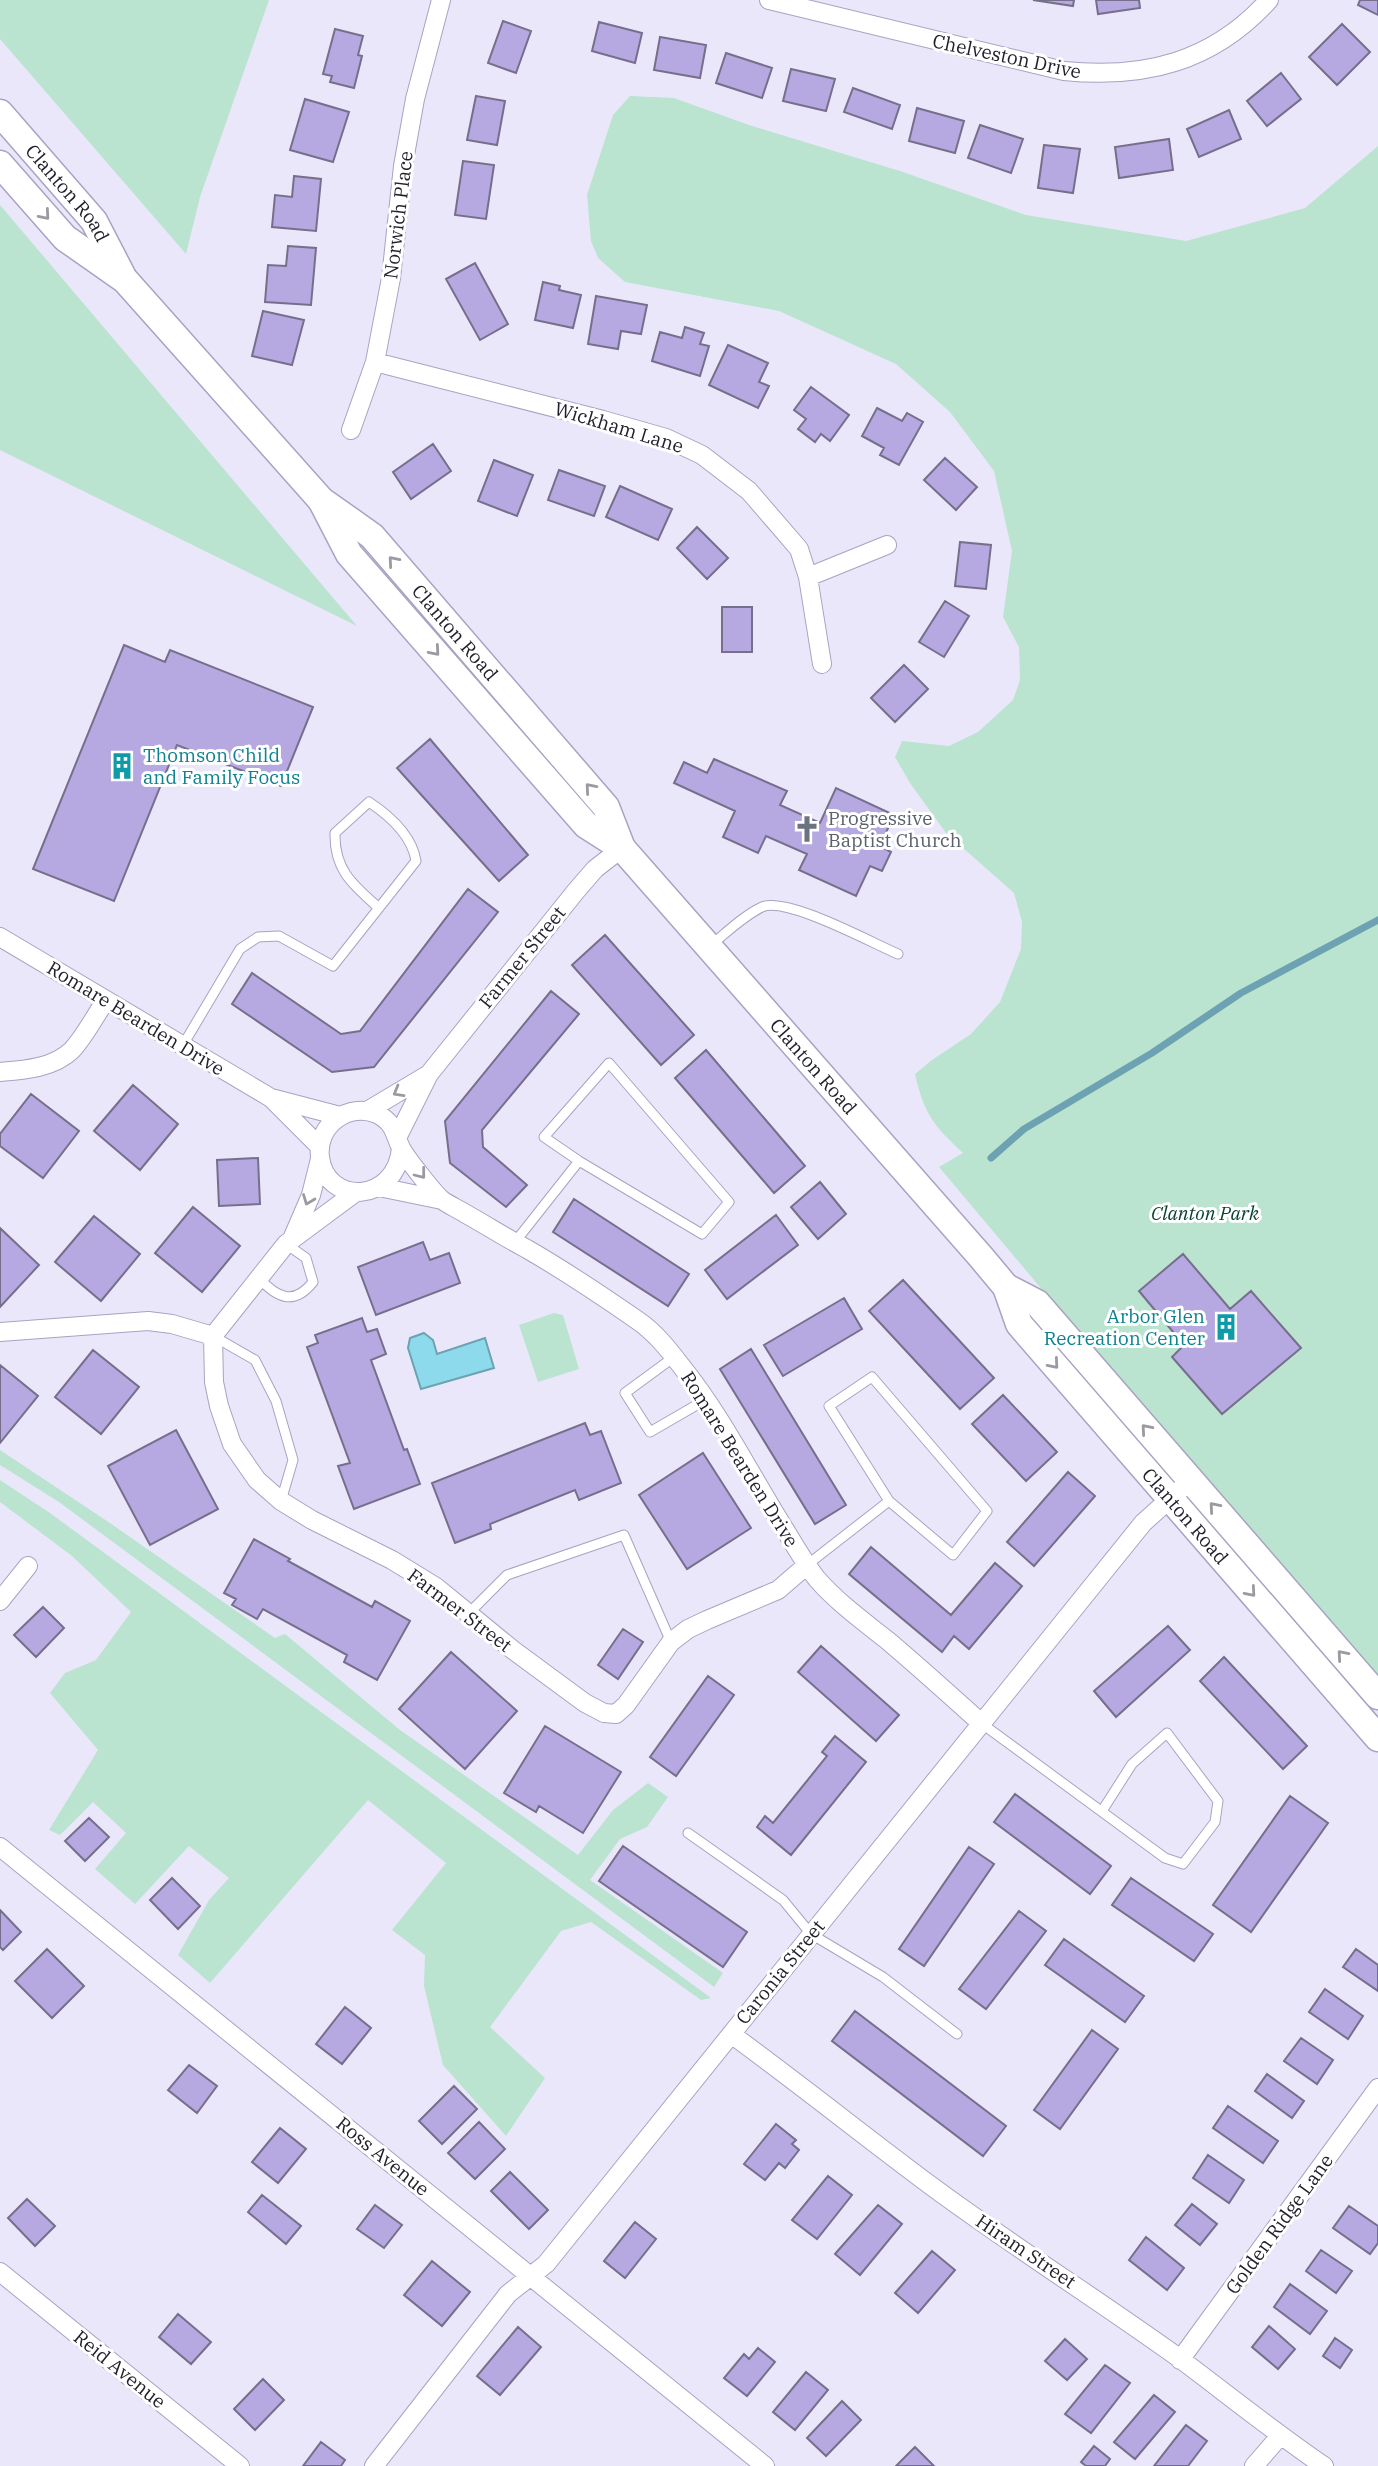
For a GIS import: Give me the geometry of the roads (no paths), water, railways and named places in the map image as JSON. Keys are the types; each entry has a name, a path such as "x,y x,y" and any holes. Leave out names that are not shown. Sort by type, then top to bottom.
{"main road":[{"name":"Clanton Road","path":"0,113 94,221 125,280"},
{"name":"Clanton Road","path":"0,163 65,238 125,280 321,500 372,536 606,807 622,848 1006,1287 1037,1303 1378,1696"},
{"name":"Clanton Road","path":"1006,1287 1019,1324 1378,1738"}],"street":[{"name":"Norwich Place","path":"351,429 375,362 391,278 403,166 415,99 442,0"},
{"name":"Chelveston Drive","path":"769,0 1064,71 1099,75 1135,72 1170,64 1195,54 1227,37 1256,15 1269,0"},
{"name":"Wickham Lane","path":"375,362 603,420 666,438 702,455 749,491 799,550 808,577 821,664"},
{"path":"808,577 887,545"},
{"name":"Farmer Street","path":"400,1142 429,1074 576,891 595,869 622,848"},
{"name":"Romare Bearden Drive","path":"0,937 271,1098 340,1116"},
{"path":"0,1072 29,1069 50,1063 71,1051 106,1000"},
{"name":"Farmer Street","path":"367,1111 429,1074"},
{"name":"Romare Bearden Drive","path":"271,1098 320,1153"},
{"path":"0,1332 148,1321 172,1324 213,1336 289,1241 311,1195 323,1135 330,1124 353,1111 380,1115 391,1124 400,1142 396,1171 379,1187 356,1192 289,1241"},
{"name":"Romare Bearden Drive","path":"400,1142 442,1200"},
{"path":"320,1153 324,1171 332,1181 344,1189 356,1192"},
{"name":"Romare Bearden Drive","path":"379,1187 442,1200 567,1272 643,1324 674,1356 707,1399 807,1564 834,1596 981,1723"},
{"name":"Farmer Street","path":"213,1336 214,1382 219,1406 232,1444 257,1480 281,1501 312,1520 392,1560 436,1587 513,1650 585,1703 604,1713 616,1714 626,1705 671,1642 688,1629 778,1590 807,1564"},
{"name":"Caronia Street","path":"374,2466 508,2294 546,2264 1143,1523 1191,1480"},
{"path":"0,1601 28,1566"},
{"name":"Ross Avenue","path":"0,1847 765,2466"},
{"name":"Hiram Street","path":"731,2034 818,2097 931,2186 1180,2360 1324,2466"},
{"name":"Golden Ridge Lane","path":"1180,2360 1378,2088"},
{"name":"Reid Avenue","path":"0,2272 240,2466"},
{"path":"1254,2466 1280,2436"}],"lane":[{"path":"183,1045 240,949 258,937 279,936 333,966 379,908 416,861 414,847 406,836 389,816 369,802 335,833 335,852 350,882 379,908"},
{"path":"709,947 764,906 778,904 805,912 898,954"},
{"path":"609,1063 730,1202 702,1234 579,1161 544,1138 609,1063"},
{"path":"514,1242 579,1161"},
{"path":"259,1278 278,1294 290,1297 305,1292 313,1282 306,1258 289,1241"},
{"path":"213,1336 255,1360 276,1401 293,1460 281,1501"},
{"path":"674,1356 625,1393 650,1432 707,1399"},
{"path":"872,1377 987,1511 953,1555 889,1501 829,1406 872,1377"},
{"path":"807,1564 889,1501"},
{"path":"469,1613 507,1575 624,1535 671,1642"},
{"path":"981,1723 1165,1858 1183,1864 1215,1822 1218,1801 1167,1733 1132,1764 1102,1811"},
{"path":"688,1833 783,1900 811,1934 883,1977 957,2034"}],"water":[{"path":"424,1333 433,1340 437,1354 485,1338 494,1368 421,1389 408,1348 410,1338"}],"waterway":[{"path":"991,1158 1024,1129 1152,1053 1241,993 1378,920"}],"place":[{"name":"Thomson Child and Family Focus","path":"122,766"},
{"name":"Progressive Baptist Church","path":"807,829"},
{"name":"Arbor Glen Recreation Center","path":"1226,1327"}],"park label":[{"name":"Clanton Park","path":"1205,1213"}]}
